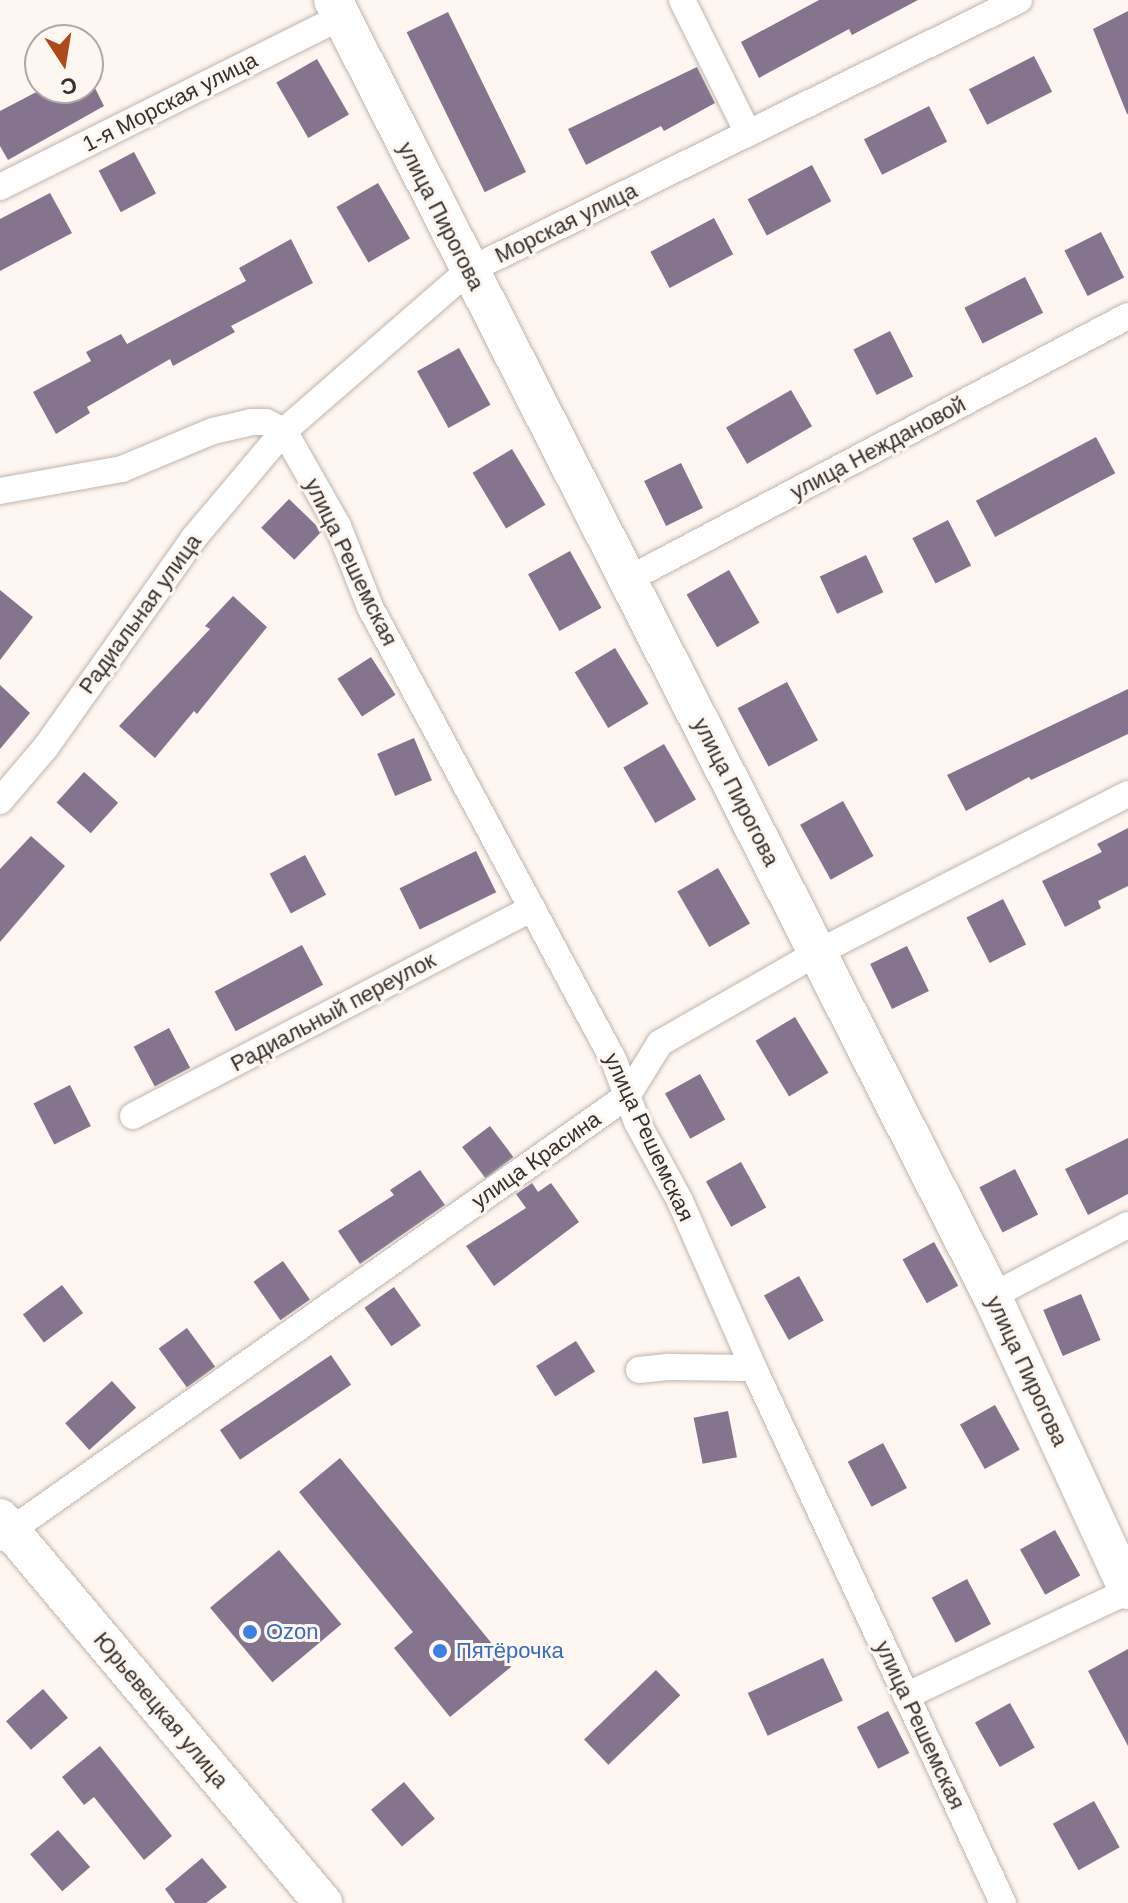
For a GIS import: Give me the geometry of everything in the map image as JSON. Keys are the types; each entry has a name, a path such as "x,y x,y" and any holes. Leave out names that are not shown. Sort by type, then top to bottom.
{"street":[{"path":"682,0 748,133"},
{"name":"Морская улица","path":"284,431 468,271 1019,0"},
{"name":"1-я Морская улица","path":"0,187 337,8"},
{"name":"улица Пирогова","path":"337,8 468,271 819,952 992,1296 1128,1591"},
{"name":"улица Неждановой","path":"627,580 1128,316"},
{"path":"0,491 122,469 213,431 251,422 266,422 284,431"},
{"name":"Радиальная улица","path":"0,801 46,747 193,539 284,431"},
{"name":"улица Решемская","path":"284,431 338,526 370,607 614,1061 637,1122 680,1201 753,1368 1003,1903"},
{"name":"улица Красина","path":"4,1529 627,1096 660,1043 819,952 1128,794"},
{"name":"Радиальный переулок","path":"133,1116 532,908"},
{"path":"992,1296 1128,1225"},
{"path":"639,1370 670,1367 753,1368"},
{"name":"Юрьевецкая улица","path":"4,1529 323,1903"},
{"path":"906,1696 1128,1591"}],"building":[{"path":"819,0 918,0 852,35 849,29 759,78 741,42"},
{"path":"1128,11 1128,114 1127,114 1093,29"},
{"path":"448,12 526,172 485,192 407,32"},
{"path":"1034,56 1052,92 987,125 969,89"},
{"path":"317,59 349,114 308,138 276,82"},
{"path":"697,67 715,103 664,131 661,126 586,165 568,129"},
{"path":"24,98 24,104 104,106 8,160 0,146 0,111"},
{"path":"929,106 947,142 882,175 864,139"},
{"path":"134,152 156,193 121,212 99,171"},
{"path":"812,165 831,201 767,235 748,199"},
{"path":"378,183 410,238 368,262 336,207"},
{"path":"50,193 72,233 0,271 0,219"},
{"path":"714,218 733,254 670,288 650,252"},
{"path":"1101,232 1124,277 1088,296 1064,251"},
{"path":"291,239 313,283 231,326 235,332 173,366 170,359 87,407 90,413 56,434 33,392 91,361 86,352 121,334 127,344 246,281 239,268"},
{"path":"1025,277 1043,313 983,344 964,308"},
{"path":"890,331 913,376 877,395 853,350"},
{"path":"459,348 491,405 449,428 417,371"},
{"path":"791,390 812,426 747,464 726,427"},
{"path":"1096,437 1115,473 995,537 976,501"},
{"path":"512,449 545,505 506,528 473,473"},
{"path":"681,463 703,508 666,526 644,481"},
{"path":"289,499 322,531 294,560 261,528"},
{"path":"948,520 971,565 936,584 912,538"},
{"path":"570,551 602,608 560,631 528,574"},
{"path":"866,555 883,592 837,614 820,577"},
{"path":"729,570 760,623 717,647 687,594"},
{"path":"0,590 33,617 0,660"},
{"path":"233,596 267,627 197,714 194,711 155,758 119,726 210,629 205,626"},
{"path":"615,648 648,704 608,728 575,672"},
{"path":"371,657 396,695 362,717 337,679"},
{"path":"787,682 818,740 769,767 738,708"},
{"path":"0,685 30,713 0,749"},
{"path":"1128,689 1128,734 1031,780 1029,777 966,811 947,775"},
{"path":"414,738 432,780 395,796 377,754"},
{"path":"664,744 696,799 655,823 623,768"},
{"path":"84,772 118,803 91,833 57,802"},
{"path":"843,801 874,856 831,880 800,825"},
{"path":"1128,828 1128,886 1098,901 1101,908 1065,927 1042,881 1102,852 1097,844"},
{"path":"31,836 65,866 0,942 0,869"},
{"path":"476,851 496,892 420,930 400,888"},
{"path":"305,855 326,895 291,914 270,874"},
{"path":"718,868 750,923 709,947 677,892"},
{"path":"1003,899 1026,944 990,963 966,918"},
{"path":"302,945 323,985 236,1031 215,991"},
{"path":"907,946 929,991 892,1009 870,964"},
{"path":"795,1017 828,1073 789,1096 756,1041"},
{"path":"169,1028 190,1068 155,1087 134,1047"},
{"path":"700,1074 725,1119 690,1139 665,1093"},
{"path":"70,1085 91,1126 54,1145 33,1104"},
{"path":"490,1126 513,1157 486,1178 462,1147"},
{"path":"1128,1138 1128,1194 1088,1215 1065,1169"},
{"path":"741,1162 766,1207 731,1227 706,1181"},
{"path":"1015,1169 1038,1214 1003,1233 979,1187"},
{"path":"420,1170 445,1205 360,1264 338,1231 394,1195 390,1190"},
{"path":"532,1183 538,1192 551,1183 579,1222 494,1286 466,1246 526,1208 516,1194"},
{"path":"934,1242 958,1286 927,1303 903,1259"},
{"path":"283,1261 310,1300 280,1320 254,1282"},
{"path":"799,1276 824,1321 789,1340 764,1295"},
{"path":"62,1285 83,1313 44,1342 23,1314"},
{"path":"394,1287 421,1326 391,1346 365,1308"},
{"path":"1081,1294 1101,1340 1063,1356 1043,1310"},
{"path":"187,1328 215,1367 187,1387 159,1349"},
{"path":"576,1341 595,1372 555,1396 536,1366"},
{"path":"331,1355 351,1385 240,1460 220,1430"},
{"path":"112,1381 136,1408 89,1450 65,1423"},
{"path":"995,1405 1020,1450 985,1469 960,1424"},
{"path":"728,1411 737,1457 703,1464 694,1418"},
{"path":"883,1443 907,1488 872,1507 848,1462"},
{"path":"340,1458 511,1667 450,1717 394,1648 413,1632 299,1492"},
{"path":"1055,1530 1080,1575 1045,1595 1020,1549"},
{"path":"279,1550 341,1624 272,1682 210,1608"},
{"path":"967,1579 991,1624 956,1643 932,1598"},
{"path":"1128,1649 1128,1746 1088,1671"},
{"path":"823,1658 843,1701 768,1736 748,1693"},
{"path":"656,1670 680,1695 608,1765 584,1739"},
{"path":"43,1689 68,1718 31,1750 6,1721"},
{"path":"1010,1703 1035,1748 1000,1767 975,1722"},
{"path":"888,1711 909,1753 878,1769 857,1727"},
{"path":"100,1746 172,1836 144,1860 94,1797 84,1805 62,1777"},
{"path":"404,1782 435,1819 402,1846 371,1810"},
{"path":"1094,1801 1120,1847 1079,1870 1053,1824"},
{"path":"58,1830 90,1867 62,1891 30,1854"},
{"path":"202,1858 227,1887 206,1903 175,1903 165,1889"}],"place":[{"name":"Ozon","path":"250,1632"},
{"name":"Пятёрочка","path":"440,1651"}]}
